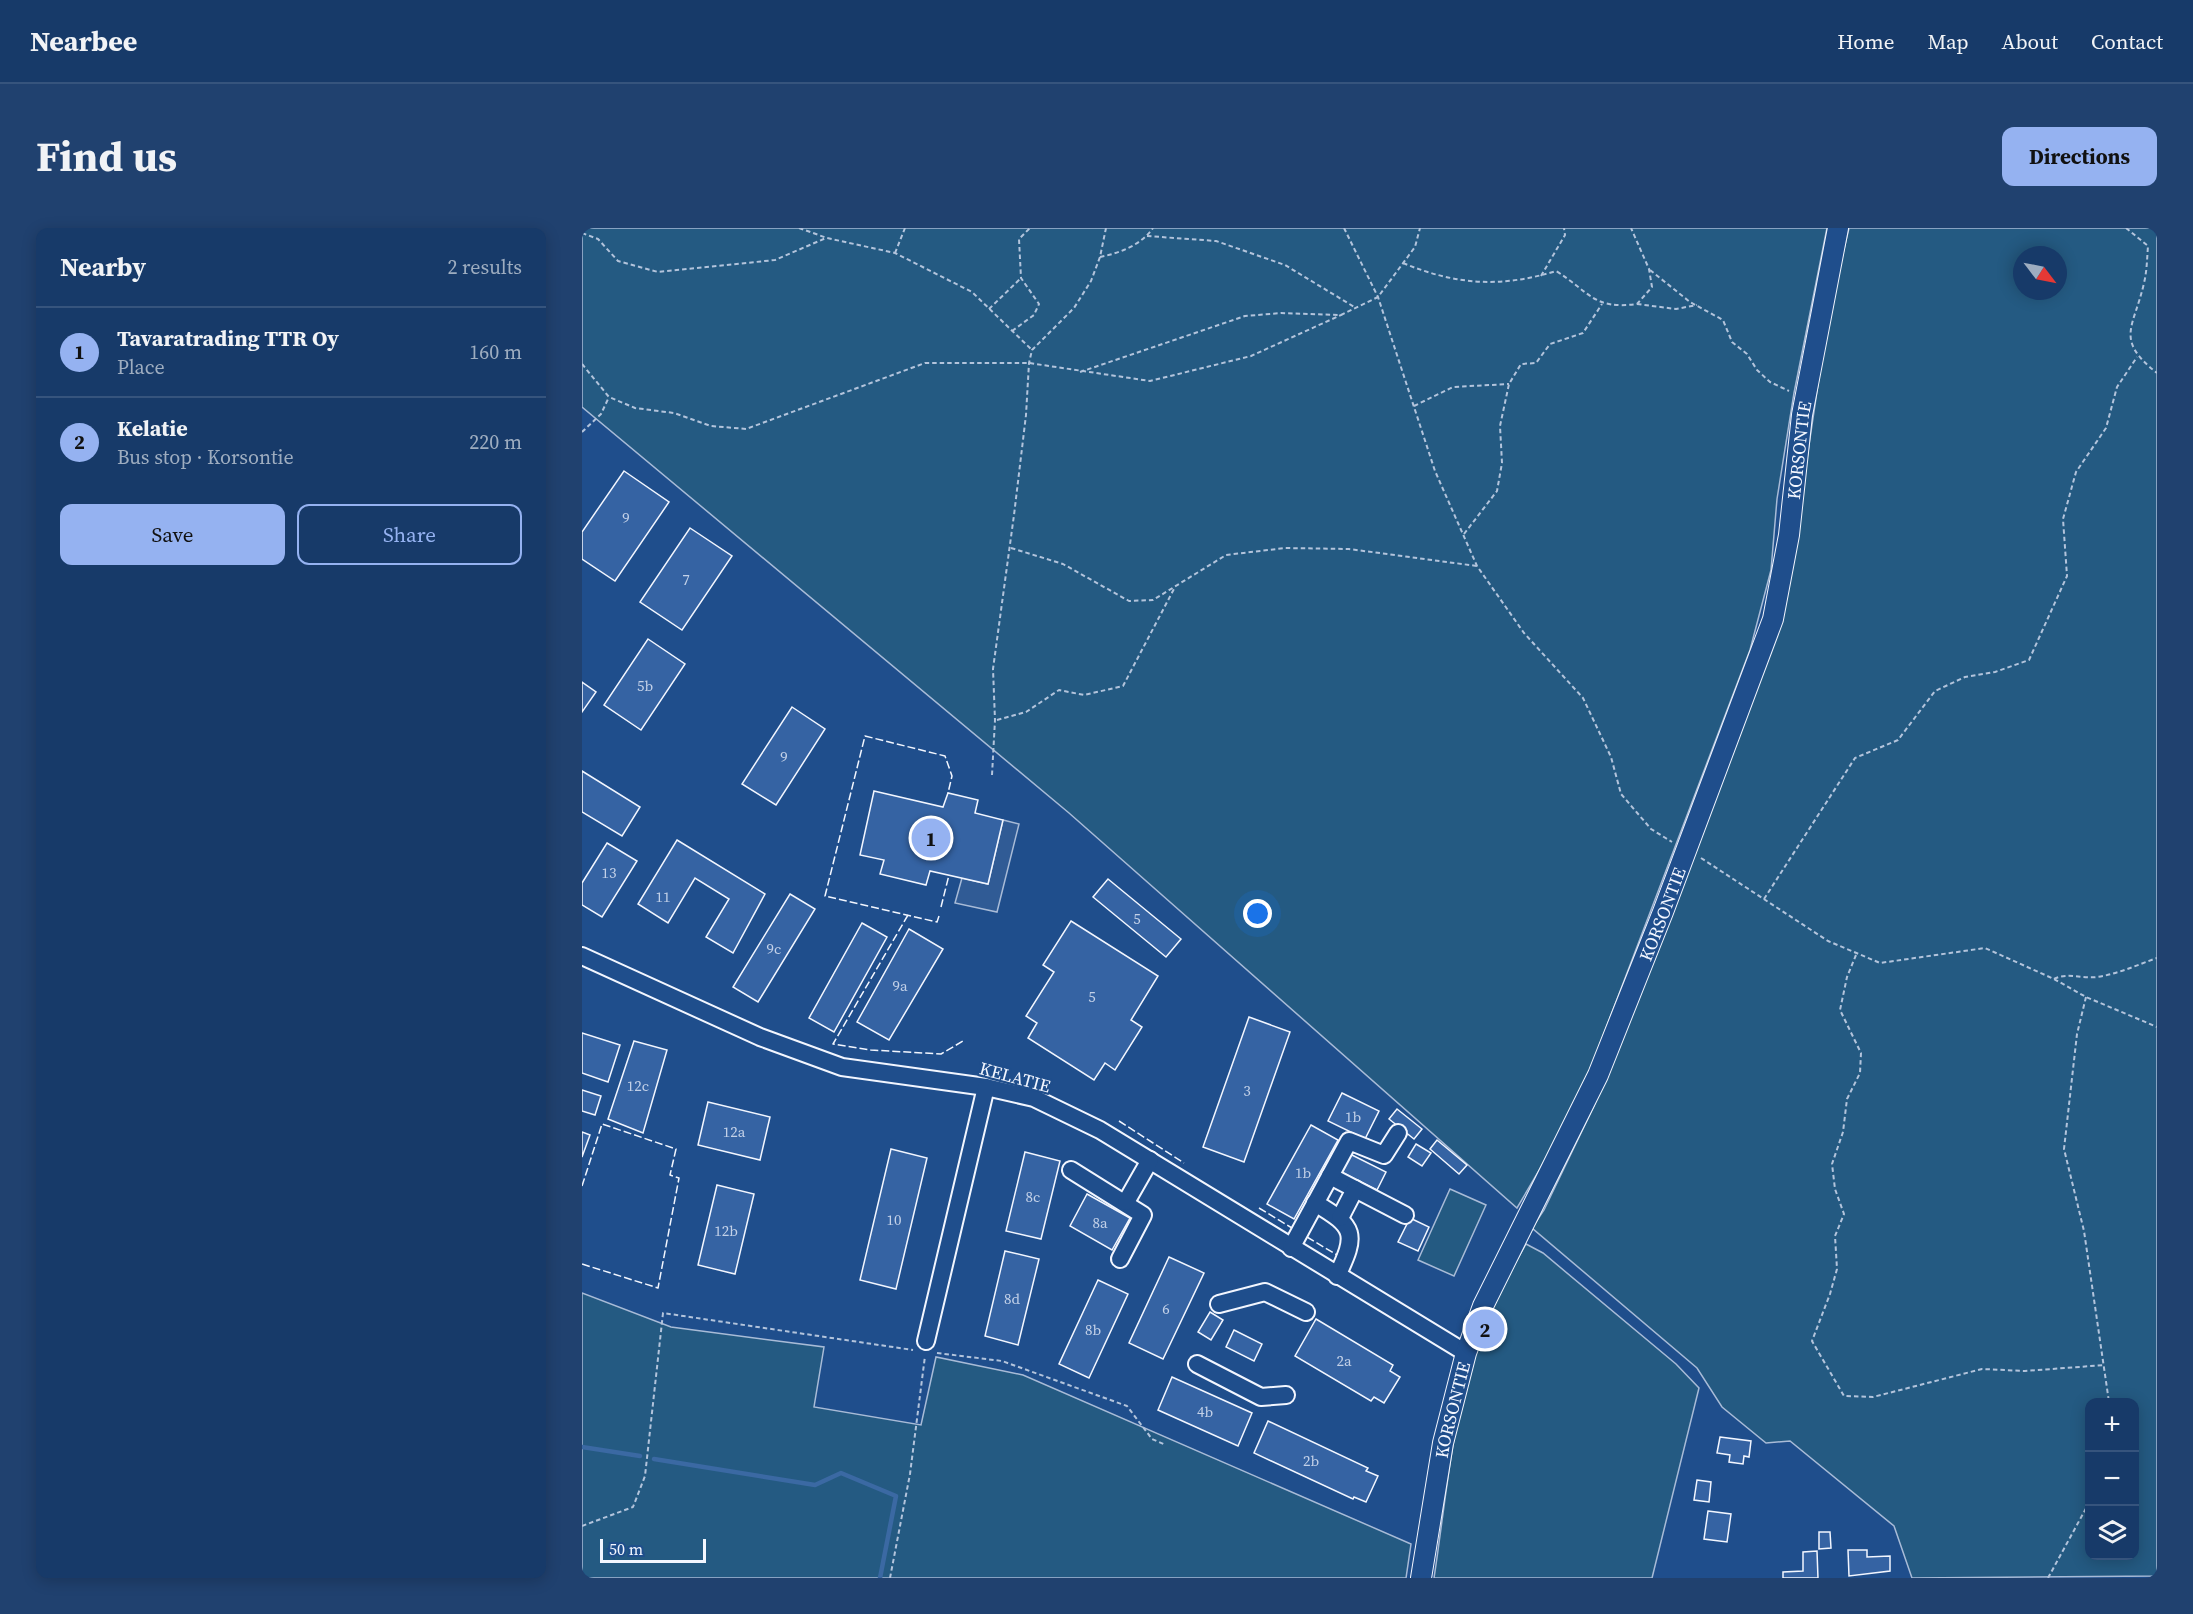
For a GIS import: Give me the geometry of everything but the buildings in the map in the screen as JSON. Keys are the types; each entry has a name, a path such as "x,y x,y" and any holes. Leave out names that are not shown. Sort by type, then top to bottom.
{"main road":[{"name":"KORSONTIE","path":"1421,1578 1443,1443 1466,1353 1482,1306 1598,1075 1686,851 1773,619 1789,535 1802,415 1838,228"}],"street":[{"name":"KELATIE","path":"582,956 760,1037 842,1067 986,1088 1034,1098 1092,1125 1466,1353"},
{"path":"926,1346 986,1088"},
{"path":"1291,1248 1349,1141 1384,1155 1398,1133"},
{"path":"1126,1202 1150,1160"},
{"path":"1071,1170 1126,1202 1143,1215 1120,1259"},
{"path":"1330,1176 1405,1215"},
{"path":"1340,1218 1355,1189"},
{"path":"1315,1203 1340,1218 1348,1227 1350,1240 1347,1255 1337,1276"},
{"path":"1219,1304 1265,1292 1306,1312"},
{"path":"1197,1364 1261,1397 1286,1395"}],"path":[{"path":"799,228 826,238 895,253 972,292 1032,350"},
{"path":"895,253 905,228"},
{"path":"1012,331 1034,315 1039,304 1021,278 1019,239 1030,228"},
{"path":"992,775 995,720 993,669 1026,415 1029,363 1032,350 1074,308 1091,281 1100,257 1106,228"},
{"path":"1100,257 1119,254 1147,236 1153,228"},
{"path":"1344,228 1378,297 1435,471 1477,566 1524,633 1583,698 1611,757 1621,794 1651,829 1698,856 1828,941 1880,963 1985,948 2054,979 2086,997 2157,1027"},
{"path":"582,364 609,397 635,408 674,413 711,426 746,429 925,363 1029,363 1150,381 1251,356 1378,297 1415,247 1420,228"},
{"path":"1541,276 1565,235 1564,228"},
{"path":"1631,228 1649,269 1652,287 1637,304"},
{"path":"2126,228 2148,246 2145,282 2128,333 2137,357 2157,373"},
{"path":"582,233 598,239 618,261 658,272 775,260 826,238"},
{"path":"1147,236 1216,241 1285,265 1356,308"},
{"path":"1403,263 1437,277 1481,282 1527,280 1556,271 1576,284 1596,302 1602,304 1615,307 1637,304 1676,309 1697,305"},
{"path":"1649,269 1697,305 1723,320 1732,342 1747,354 1757,370 1770,382 1794,393"},
{"path":"989,309 1021,278"},
{"path":"1463,535 1497,490 1502,463 1500,426 1509,384 1521,364 1536,363 1550,344 1583,333 1602,304"},
{"path":"1079,372 1245,316 1341,315"},
{"path":"1764,899 1855,758 1898,740 1935,691 1965,677 1995,672 2029,660 2067,576 2063,519 2076,472 2106,428 2117,387 2137,357"},
{"path":"1413,406 1454,387 1509,384"},
{"path":"582,432 601,414 609,397"},
{"path":"1010,548 1063,564 1129,601 1153,600 1226,555 1285,548 1349,549 1477,566"},
{"path":"995,720 1026,712 1059,690 1083,695 1123,686 1176,585"},
{"path":"1856,953 1847,977 1840,1010 1861,1053 1860,1073 1847,1099 1843,1132 1832,1164 1835,1189 1844,1214 1835,1236 1837,1269 1812,1341 1824,1364 1844,1396 1873,1397 1982,1369 2025,1371 2105,1365"},
{"path":"2054,979 2063,975 2094,977 2121,971 2157,958"},
{"path":"2086,997 2077,1034 2064,1149 2084,1231 2109,1398"},
{"path":"582,1526 633,1507 645,1476 663,1313 926,1346 1002,1360 1127,1406 1152,1439 1166,1445"},
{"path":"890,1578 910,1474 926,1346"},
{"path":"2048,1578 2087,1506"}],"shaded area":[{"path":"582,228 1827,228 1794,393 1777,499 1771,570 1750,650 1592,1065 1554,1145 1517,1208 1069,813 582,407"},
{"path":"1849,228 2157,228 2157,1576 1912,1578 1894,1526 1790,1441 1766,1443 1722,1407 1697,1368 1532,1228 1544,1210 1594,1106 1694,849 1801,499 1828,317"},
{"path":"1003,820 1019,824 997,912 955,903 962,878 988,884"},
{"path":"1450,1189 1486,1205 1454,1276 1418,1260"},
{"path":"1526,1244 1543,1253 1676,1364 1699,1388 1652,1578 1434,1578 1450,1464 1467,1378 1491,1310"},
{"path":"582,1293 671,1327 824,1347 814,1407 921,1425 936,1357 1023,1375 1411,1544 1406,1578 582,1578"}],"waterway":[{"path":"582,1447 640,1456"},
{"path":"654,1459 815,1485 841,1473 896,1496 880,1578"}],"fence":[{"path":"939,916 937,922 825,896 865,736 945,756 952,776 948,793"},
{"path":"941,907 949,875"},
{"path":"908,915 833,1044 871,1050 941,1054 963,1041"},
{"path":"1119,1121 1184,1163"},
{"path":"582,1186 602,1124 676,1149 670,1175 679,1178 658,1288 582,1264"},
{"path":"1259,1208 1292,1228"},
{"path":"1307,1237 1337,1255"}],"place":[{"name":"Tavaratrading TTR Oy","path":"931,838"},
{"name":"Kelatie","path":"1485,1329"}]}
